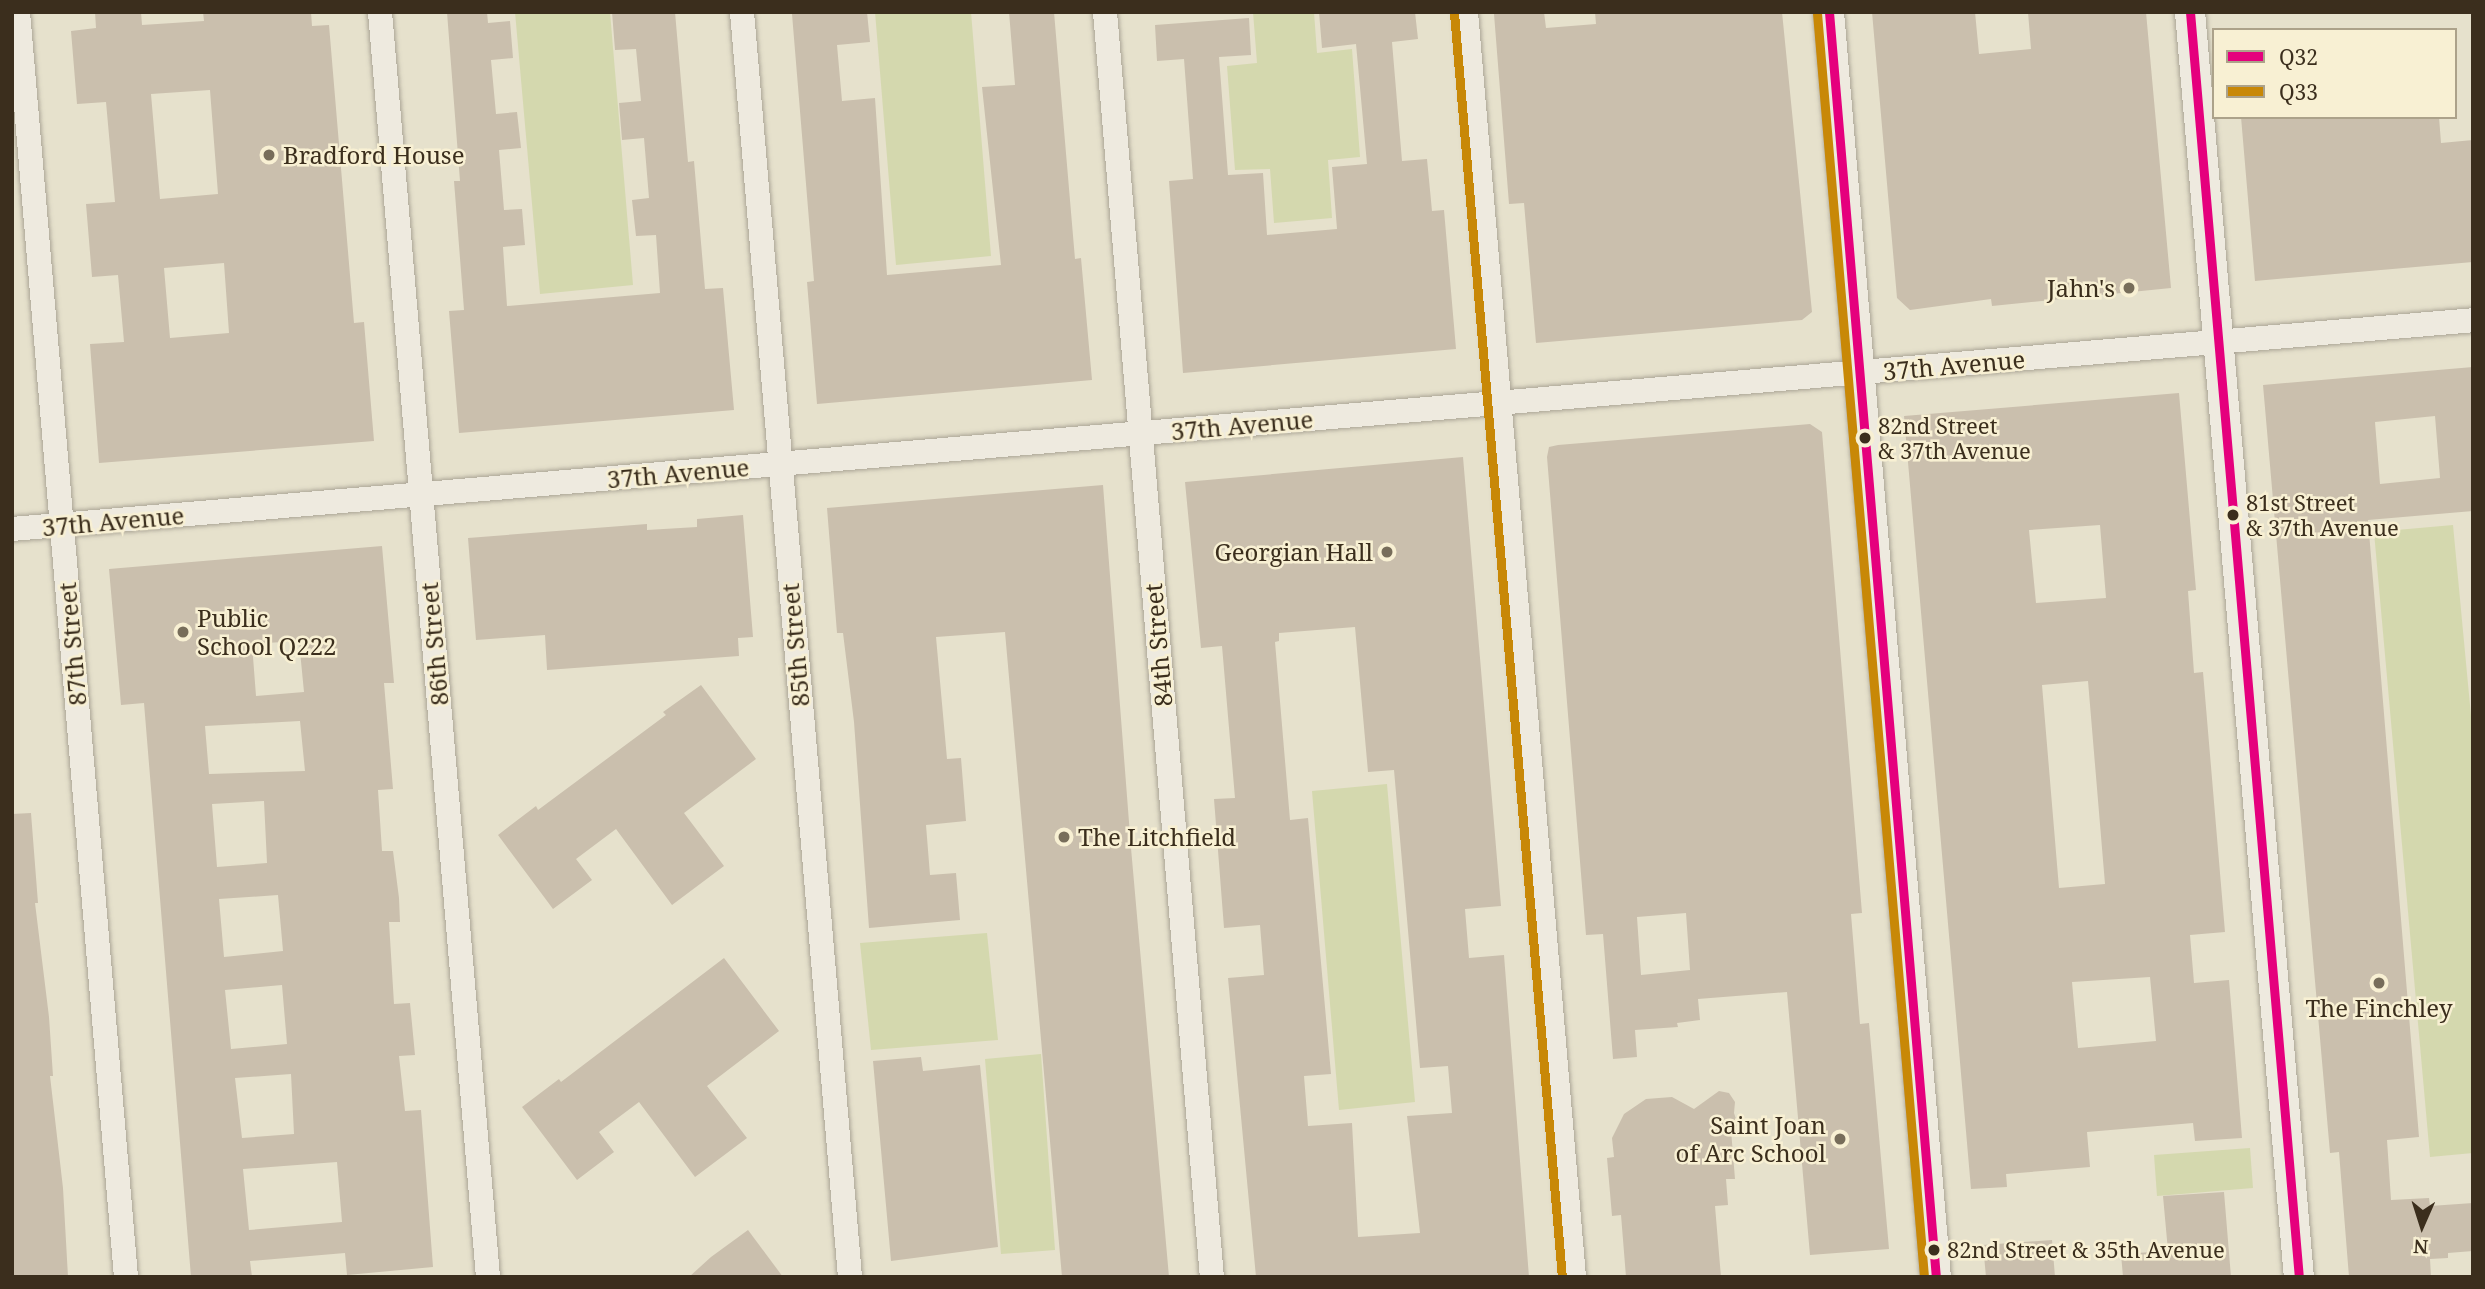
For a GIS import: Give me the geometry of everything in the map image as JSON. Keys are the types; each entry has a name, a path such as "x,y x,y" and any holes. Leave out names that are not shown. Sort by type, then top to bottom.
{"street":[{"name":"87th Street","path":"18,12 125,1277"},
{"name":"86th Street","path":"380,12 488,1277"},
{"name":"85th Street","path":"742,12 850,1277"},
{"name":"84th Street","path":"1105,12 1212,1277"},
{"path":"1466,12 1574,1277"},
{"path":"1829,12 1936,1277"},
{"path":"2190,12 2299,1277"},
{"name":"37th Avenue","path":"12,530 2473,320"}],"green space":[{"path":"515,12 610,12 633,285 540,294"},
{"path":"875,12 971,12 991,256 896,265"},
{"path":"1253,12 1314,12 1317,53 1352,49 1360,157 1328,160 1332,218 1274,223 1270,169 1235,170 1227,66 1257,63"},
{"path":"2453,525 2473,737 2473,1153 2430,1157 2374,532"},
{"path":"1387,784 1415,1102 1339,1110 1312,791"},
{"path":"987,933 998,1040 871,1050 860,943"},
{"path":"1041,1054 1055,1250 1001,1254 985,1059"},
{"path":"2250,1148 2253,1188 2157,1196 2154,1155"}],"building":[{"path":"95,12 141,12 142,25 204,21 203,12 311,12 312,26 329,25 354,323 364,322 374,441 99,463 90,344 124,342 118,275 92,277 86,204 115,202 106,102 77,104 71,31 96,28","holes":["210,90 218,194 160,199 151,94","224,263 229,333 170,338 164,268"]},
{"path":"447,12 487,12 488,23 510,21 513,58 491,60 496,114 517,112 521,148 499,150 504,210 522,209 525,245 503,247 507,306 660,293 656,235 636,236 632,200 649,198 644,138 622,140 619,103 641,101 636,49 615,50 612,12 675,12 688,162 694,161 705,289 723,288 734,410 459,433 449,311 464,310 454,181 460,181"},
{"path":"867,12 870,42 837,45 842,101 875,98 887,275 1001,265 982,87 1015,85 1009,12 1054,12 1075,259 1081,258 1092,380 817,404 807,282 814,281 792,14"},
{"path":"1319,12 1415,12 1418,39 1392,42 1402,161 1427,159 1432,211 1444,210 1456,349 1183,373 1169,181 1193,179 1184,59 1157,61 1155,25 1249,18 1251,55 1219,57 1228,175 1263,173 1267,235 1337,229 1332,167 1367,164 1356,44 1322,48"},
{"path":"1544,12 1546,28 1596,24 1595,12 1782,12 1812,312 1802,320 1536,343 1524,203 1509,204 1494,14"},
{"path":"1872,12 1975,12 1979,54 2031,49 2028,12 2146,12 2171,288 1992,306 1991,299 1910,310 1897,298"},
{"path":"2241,119 2439,119 2441,143 2473,140 2473,262 2255,281"},
{"path":"2473,367 2473,511 2368,520 2419,1137 2387,1140 2391,1200 2429,1198 2430,1206 2473,1203 2473,1251 2448,1253 2448,1258 2430,1259 2431,1277 2349,1277 2339,1152 2330,1153 2263,385","holes":["2435,416 2440,478 2380,484 2375,422"]},
{"path":"2179,393 2196,590 2188,591 2194,673 2203,672 2225,932 2190,935 2194,983 2229,980 2242,1138 2195,1141 2193,1123 2087,1132 2090,1167 2006,1174 2007,1187 1971,1189 1904,416","holes":["2100,525 2106,598 2036,603 2029,530","2088,681 2105,884 2059,888 2042,685","2150,977 2156,1041 2078,1048 2072,982"]},
{"path":"1810,424 1822,432 1862,913 1851,914 1860,1024 1869,1023 1889,1249 1810,1255 1787,992 1698,999 1700,1020 1677,1023 1678,1027 1635,1030 1637,1057 1613,1059 1603,934 1586,935 1547,457 1549,447","holes":["1686,913 1690,970 1641,975 1637,917"]},
{"path":"1463,457 1501,906 1465,909 1469,958 1504,955 1529,1277 1256,1277 1228,978 1264,975 1260,925 1224,928 1214,799 1235,798 1222,646 1201,648 1185,482","holes":["1355,627 1368,772 1394,770 1420,1068 1448,1066 1452,1113 1407,1116 1420,1233 1358,1237 1352,1123 1308,1126 1304,1076 1331,1074 1308,818 1290,820 1275,642 1279,641 1279,633"]},
{"path":"1103,485 1131,848 1169,1277 1062,1277 1005,632 936,637 947,759 961,758 966,821 926,825 930,875 956,873 960,920 869,928 854,722 843,633 837,633 827,508"},
{"path":"743,515 753,637 738,638 739,656 547,670 545,635 476,640 468,538 647,524 647,530 697,527 697,519"},
{"path":"382,546 394,683 384,683 393,789 378,790 382,851 393,851 399,898 400,922 389,922 394,1004 410,1003 415,1055 399,1056 405,1111 421,1110 433,1267 347,1275 345,1253 250,1261 252,1277 191,1277 144,703 121,705 109,569","holes":["299,641 304,692 256,696 252,644","300,721 305,771 209,774 205,726","264,801 267,863 217,867 212,804","278,895 283,951 224,957 219,899","282,985 287,1044 231,1049 225,990","291,1074 294,1134 242,1138 235,1078","337,1162 342,1222 249,1230 243,1169"]},
{"path":"701,685 756,759 684,813 724,866 672,905 616,829 576,859 592,880 553,909 498,835 536,806 538,810 666,715 663,712"},
{"path":"31,813 38,903 35,903 49,1017 53,1076 50,1076 63,1188 68,1277 12,1277 12,814"},
{"path":"724,958 779,1031 707,1086 747,1138 695,1177 639,1102 599,1132 614,1152 577,1180 522,1107 559,1079 561,1082"},
{"path":"921,1057 923,1071 980,1065 998,1247 891,1261 873,1061"},
{"path":"1719,1091 1729,1093 1735,1102 1734,1113 1738,1125 1731,1130 1735,1179 1726,1179 1728,1205 1715,1206 1721,1277 1626,1277 1621,1215 1612,1216 1607,1158 1614,1157 1612,1138 1624,1114 1646,1099 1672,1097 1694,1109"},
{"path":"2224,1192 2231,1277 2123,1277 2121,1254 2168,1251 2163,1196"},
{"path":"748,1230 783,1277 689,1277 711,1257"},
{"path":"2052,1240 2055,1277 1986,1277 1983,1245"}],"transit line":[{"name":"Q32","path":"1829,12 1936,1277"},
{"name":"Q32","path":"2190,12 2299,1277"},
{"name":"Q33","path":"1454,13 1562,1277"},
{"name":"Q33","path":"1817,13 1924,1277"}],"place":[{"name":"Bradford House","path":"269,155"},
{"name":"Jahn's","path":"2129,288"},
{"name":"82nd Street & 37th Avenue","path":"1865,438"},
{"name":"81st Street & 37th Avenue","path":"2233,515"},
{"name":"Georgian Hall","path":"1387,552"},
{"name":"Public School Q222","path":"183,632"},
{"name":"The Litchfield","path":"1064,837"},
{"name":"The Finchley","path":"2379,983"},
{"name":"Saint Joan of Arc School","path":"1840,1139"},
{"name":"82nd Street & 35th Avenue","path":"1934,1250"}]}
